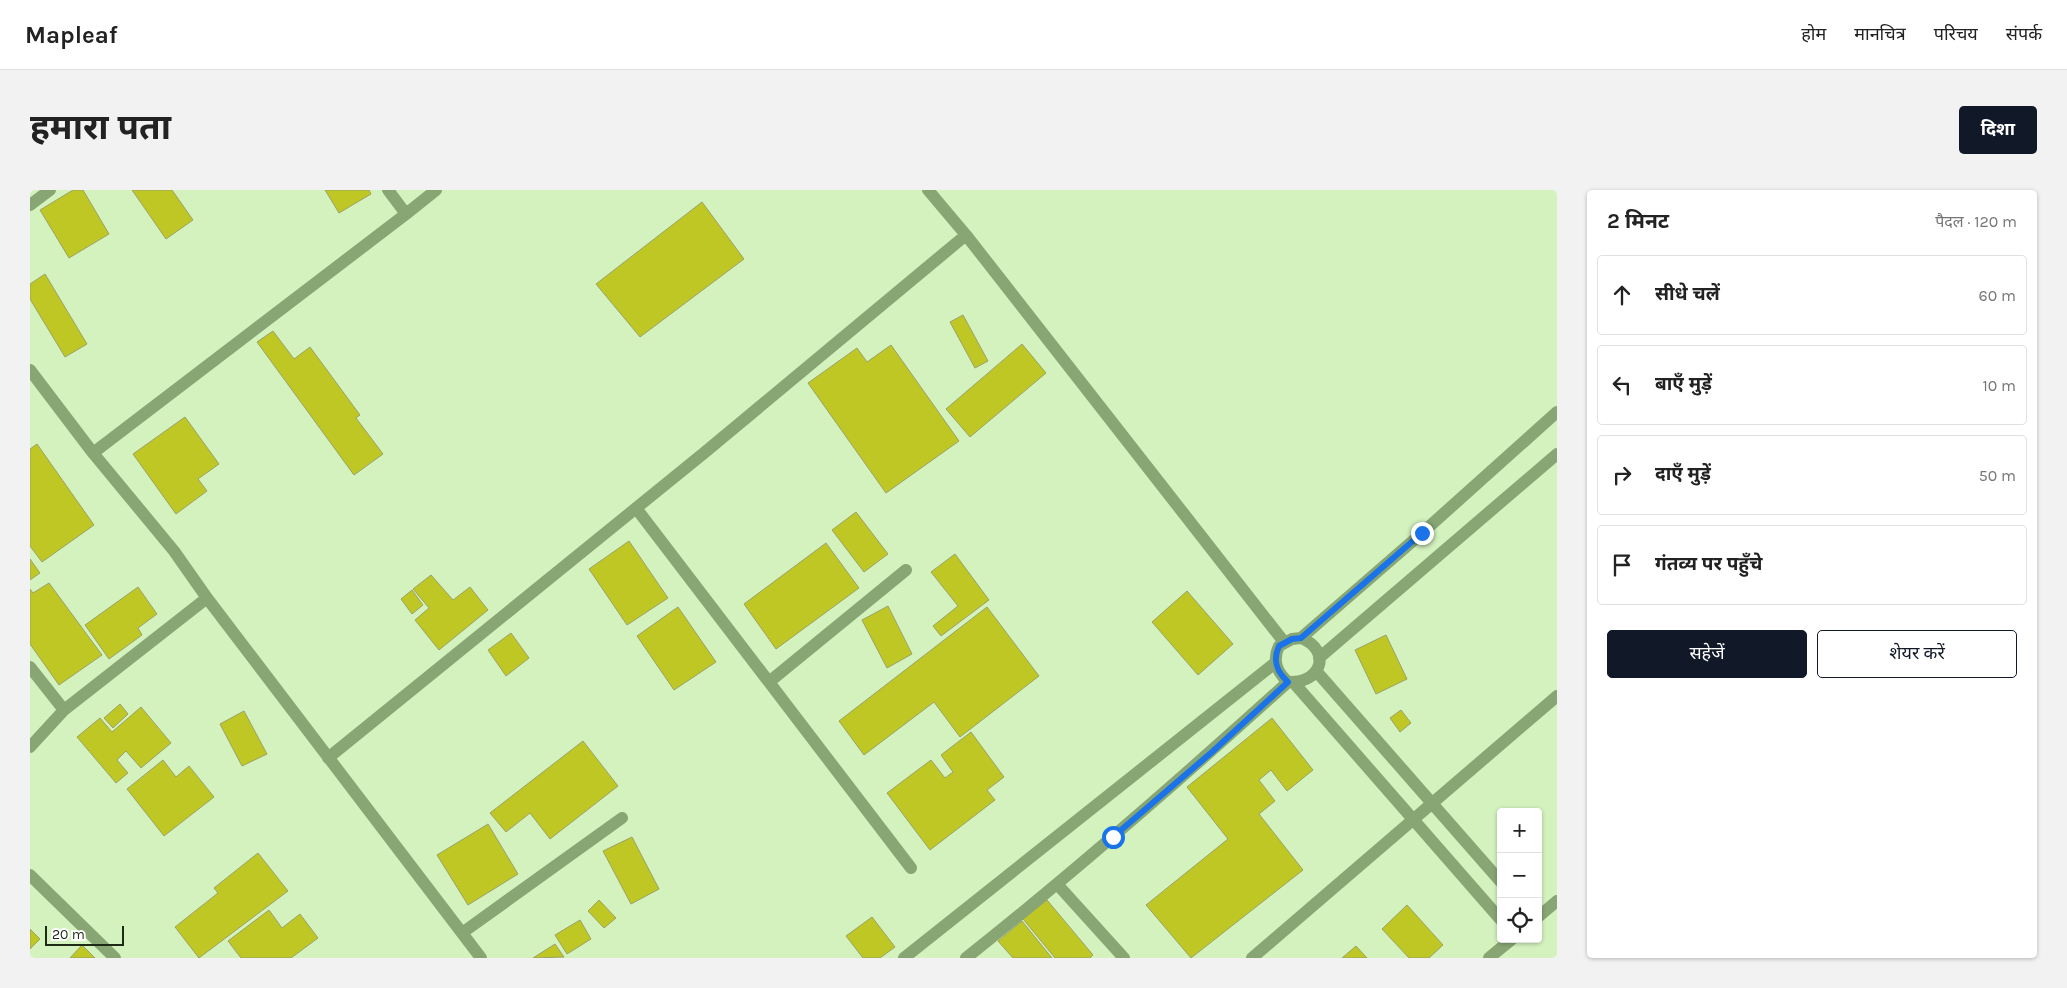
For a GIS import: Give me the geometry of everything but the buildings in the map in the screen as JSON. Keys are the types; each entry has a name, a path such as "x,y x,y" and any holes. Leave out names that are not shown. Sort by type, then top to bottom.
{"street":[{"path":"30,204 50,190"},
{"path":"388,190 406,214"},
{"path":"93,453 436,190"},
{"path":"928,190 966,235 1284,642"},
{"path":"328,758 636,508 966,235"},
{"path":"30,370 93,453 174,551 207,598 481,958"},
{"path":"1497,915 1291,682 1280,675 1275,663 1276,652 1284,642 1301,638 1557,412"},
{"path":"1319,658 1557,454"},
{"path":"636,508 911,868"},
{"path":"769,682 906,570"},
{"path":"30,747 64,710 207,598"},
{"path":"966,958 1057,884 1291,682 1305,681 1312,677 1317,672 1319,658 1314,646 1301,638"},
{"path":"904,958 1275,663"},
{"path":"30,667 64,710"},
{"path":"1317,672 1497,877"},
{"path":"1252,958 1557,696"},
{"path":"462,933 622,818"},
{"path":"30,874 115,958"},
{"path":"1057,884 1124,958"},
{"path":"1542,914 1557,901"},
{"path":"1489,958 1507,943"}],"route":[{"path":"1113,837 1212,752 1288,682 1280,675 1275,663 1276,652 1279,646 1292,639 1301,638 1422,533"}]}
